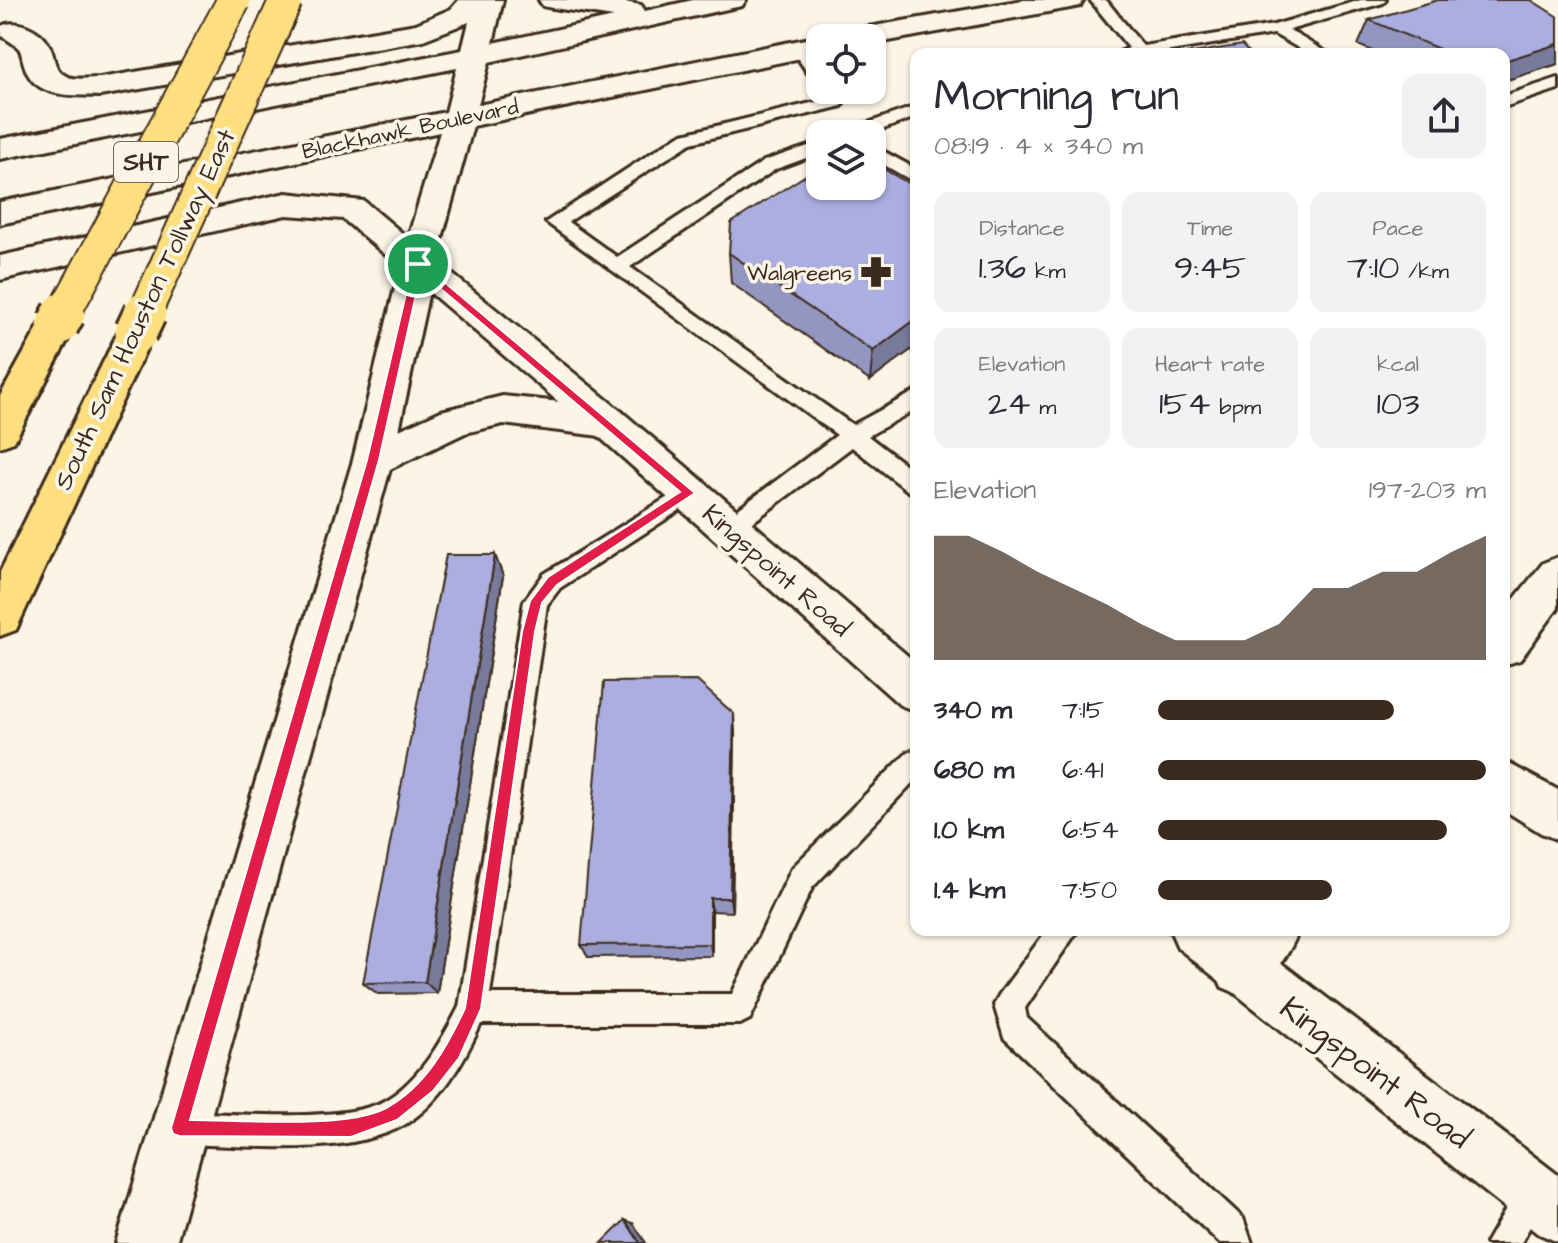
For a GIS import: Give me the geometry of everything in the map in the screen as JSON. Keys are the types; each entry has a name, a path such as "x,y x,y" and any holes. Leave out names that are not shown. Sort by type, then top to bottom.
{"highway":[{"name":"SHT","path":"0,432 234,0"},
{"name":"South Sam Houston Tollway East","path":"0,617 136,332 286,0"}],"main road":[{"path":"12,29 36,46 41,71 61,86 100,87 423,31 461,15 474,0"},
{"path":"146,1243 373,460 418,264 460,118 489,0"},
{"path":"553,0 617,11 677,13"},
{"path":"0,149 475,56 732,0"},
{"path":"886,33 1070,0"},
{"name":"Blackhawk Boulevard","path":"0,213 806,49"},
{"name":"Kingspoint Road","path":"0,268 286,204 352,209 608,422 910,686"},
{"path":"373,460 455,421 503,410 608,422"},
{"path":"1510,638 1558,575"},
{"path":"1510,787 1558,817"},
{"name":"Kingspoint Road","path":"1215,936 1257,949 1546,1202"}],"lane":[{"path":"1098,0 1128,48"},
{"path":"1161,48 1276,29 1378,0"},
{"path":"1276,29 1310,48"},
{"path":"1227,37 1237,48"},
{"path":"1510,100 1558,83"},
{"path":"910,112 685,139 555,222 852,435 910,480"},
{"path":"618,266 770,165 806,152"},
{"path":"886,159 910,173"},
{"path":"729,528 852,435 910,402"},
{"path":"179,1128 351,1128 391,1114 428,1085 453,1052 473,1009 536,601 552,581 689,493"},
{"path":"473,1009 740,1009 802,878 910,767"},
{"path":"1060,936 1009,1005 1015,1027 1216,1215 1231,1230 1236,1243"},
{"path":"1502,1243 1546,1202"}],"building":[{"path":"1438,0 1531,0 1558,17 1558,44 1510,59 1510,48 1437,48 1369,20"},
{"path":"886,170 910,184 910,323 873,351 729,253 731,223 806,175 806,200 886,200"},
{"path":"446,555 495,555 425,982 363,983"},
{"path":"697,681 734,714 730,898 710,898 710,944 581,945 604,682"},
{"path":"625,1220 640,1243 602,1243"}],"place":[{"name":"Walgreens","path":"876,272"}],"route":[{"path":"418,264 689,493 552,581 536,601 473,1009 453,1052 428,1085 391,1114 351,1128 179,1128 373,460 418,264"}]}
